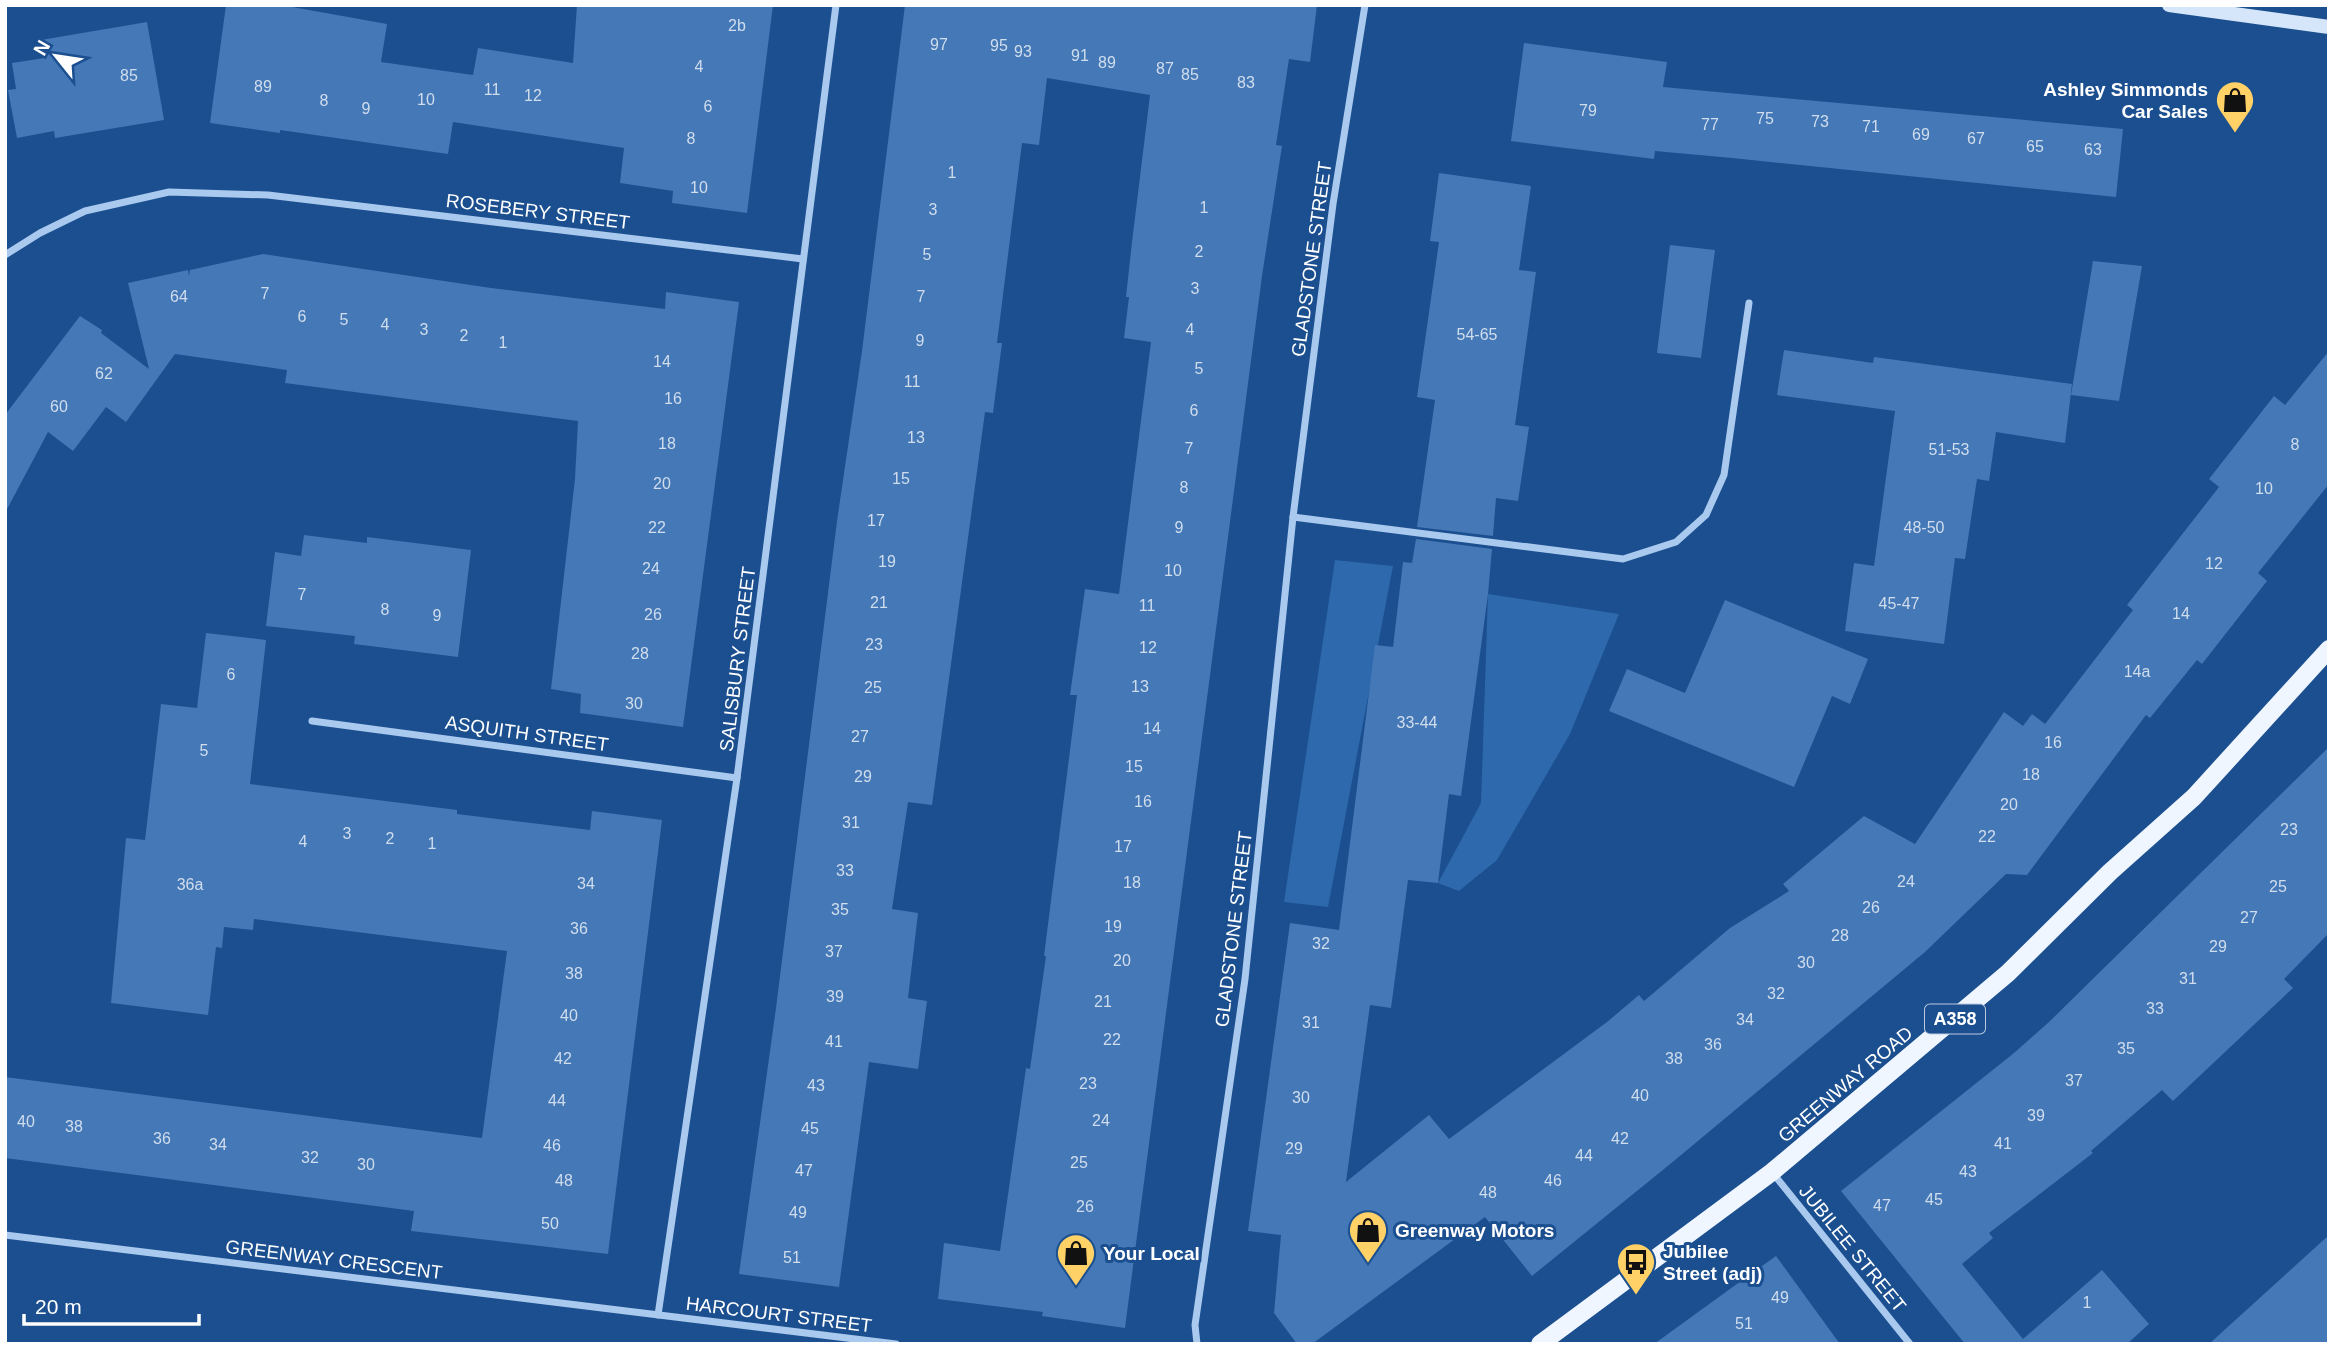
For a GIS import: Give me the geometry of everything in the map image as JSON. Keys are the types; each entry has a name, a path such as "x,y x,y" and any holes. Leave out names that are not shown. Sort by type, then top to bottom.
{"main road":[{"name":"GREENWAY ROAD","path":"1541,1344 1772,1172 2008,973 2110,872 2194,797 2329,649"}],"street":[{"name":"SALISBURY STREET","path":"658,1315 737,778 836,5"},
{"name":"GLADSTONE STREET","path":"1197,1344 1195,1325 1245,979 1293,517 1333,204 1365,5"},
{"path":"2169,5 2329,27"},
{"name":"ROSEBERY STREET","path":"5,255 40,233 85,211 169,192 268,195 803,259"},
{"path":"1293,517 1623,559 1676,542 1706,515 1724,475 1749,303"},
{"name":"ASQUITH STREET","path":"312,720 737,778"},
{"name":"JUBILEE STREET","path":"1772,1172 1910,1344"},
{"name":"GREENWAY CRESCENT","path":"5,1235 658,1315"},
{"name":"HARCOURT STREET","path":"658,1315 896,1344"}],"shaded area":[{"path":"1335,560 1393,566 1328,907 1284,902"},
{"path":"1488,594 1619,614 1570,734 1497,860 1459,891 1438,883 1481,803"}],"building":[{"path":"226,5 281,5 387,24 381,62 473,75 478,48 573,63 577,5 773,5 747,213 672,203 673,191 620,183 624,148 453,122 448,154 210,123"},
{"path":"905,5 1317,5 1310,62 1289,59 1276,145 1282,146 1262,276 1125,1328 1042,1316 1043,1312 938,1299 944,1243 1000,1251 1026,1068 1030,1069 1046,956 1077,695 1070,695 1085,589 1119,594 1151,342 1124,338 1129,297 1126,297 1150,95 1047,78 1039,145 1022,143 997,343 1002,343 993,413 985,412 932,805 908,802 892,909 918,913 908,998 927,1001 918,1069 869,1062 839,1287 739,1274 776,1008 837,521 862,351"},
{"path":"147,22 164,120 55,138 54,131 17,138 8,90 16,89 12,63 44,58 41,40"},
{"path":"1524,43 1667,62 1663,87 2123,129 2116,197 1655,151 1654,159 1511,141"},
{"path":"1439,173 1531,186 1519,270 1536,272 1515,425 1529,427 1518,501 1496,498 1493,536 1417,527 1435,400 1417,397 1439,242 1430,241"},
{"path":"1670,245 1715,250 1701,358 1657,353"},
{"path":"263,254 491,288 665,309 666,292 739,302 683,727 580,713 581,694 551,689 575,479 578,421 285,383 287,370 175,354 126,422 106,407 73,451 48,432 5,513 5,415 80,316 102,330 101,333 149,369 128,283 188,270 189,276 190,270"},
{"path":"2093,261 2142,266 2119,401 2071,395"},
{"path":"1784,350 1873,363 1874,357 2072,384 2065,443 1996,432 1989,481 1977,479 1965,559 1955,558 1944,644 1845,631 1854,563 1874,566 1895,411 1777,395"},
{"path":"2329,351 2329,484 2258,573 2267,581 2202,664 2197,660 2150,718 2146,715 2027,875 2006,874 1925,952 1532,1276 1485,1217 1312,1344 1297,1344 1274,1313 1281,1235 1248,1231 1290,923 1339,930 1375,645 1393,647 1403,562 1412,563 1416,539 1492,549 1488,594 1461,796 1449,794 1438,883 1408,880 1391,1008 1370,1005 1346,1182 1429,1115 1449,1139 1607,1022 1639,995 1644,1001 1730,928 1789,891 1783,884 1864,816 1915,844 2004,712 2023,726 2032,714 2045,724 2133,610 2127,605 2219,487 2209,479 2274,396 2285,405"},
{"path":"304,535 367,543 367,537 471,550 458,657 354,644 355,636 266,626 275,552 301,556"},
{"path":"1725,600 1868,659 1850,704 1832,696 1794,787 1609,711 1627,669 1685,693"},
{"path":"206,633 266,640 250,784 590,830 592,811 662,820 608,1254 411,1231 414,1211 5,1158 5,1077 482,1138 507,951 254,919 253,930 224,927 222,948 216,947 208,1015 111,1003 126,838 145,840 161,704 197,708"},
{"path":"2329,747 2329,933 2284,979 2293,988 2173,1101 2162,1090 2091,1151 2093,1153 1989,1233 1993,1238 1962,1264 2023,1339 2102,1270 2149,1324 2127,1344 1965,1344 1841,1191 2049,1022"},
{"path":"2329,1235 2329,1344 2209,1344"},
{"path":"1776,1256 1840,1344 1654,1344 1741,1281"}],"place":[{"name":"Ashley Simmonds Car Sales","path":"2235,134"},
{"name":"Greenway Motors","path":"1368,1264"},
{"name":"Your Local","path":"1076,1287"},
{"name":"Jubilee Street (adj)","path":"1636,1296"}]}
